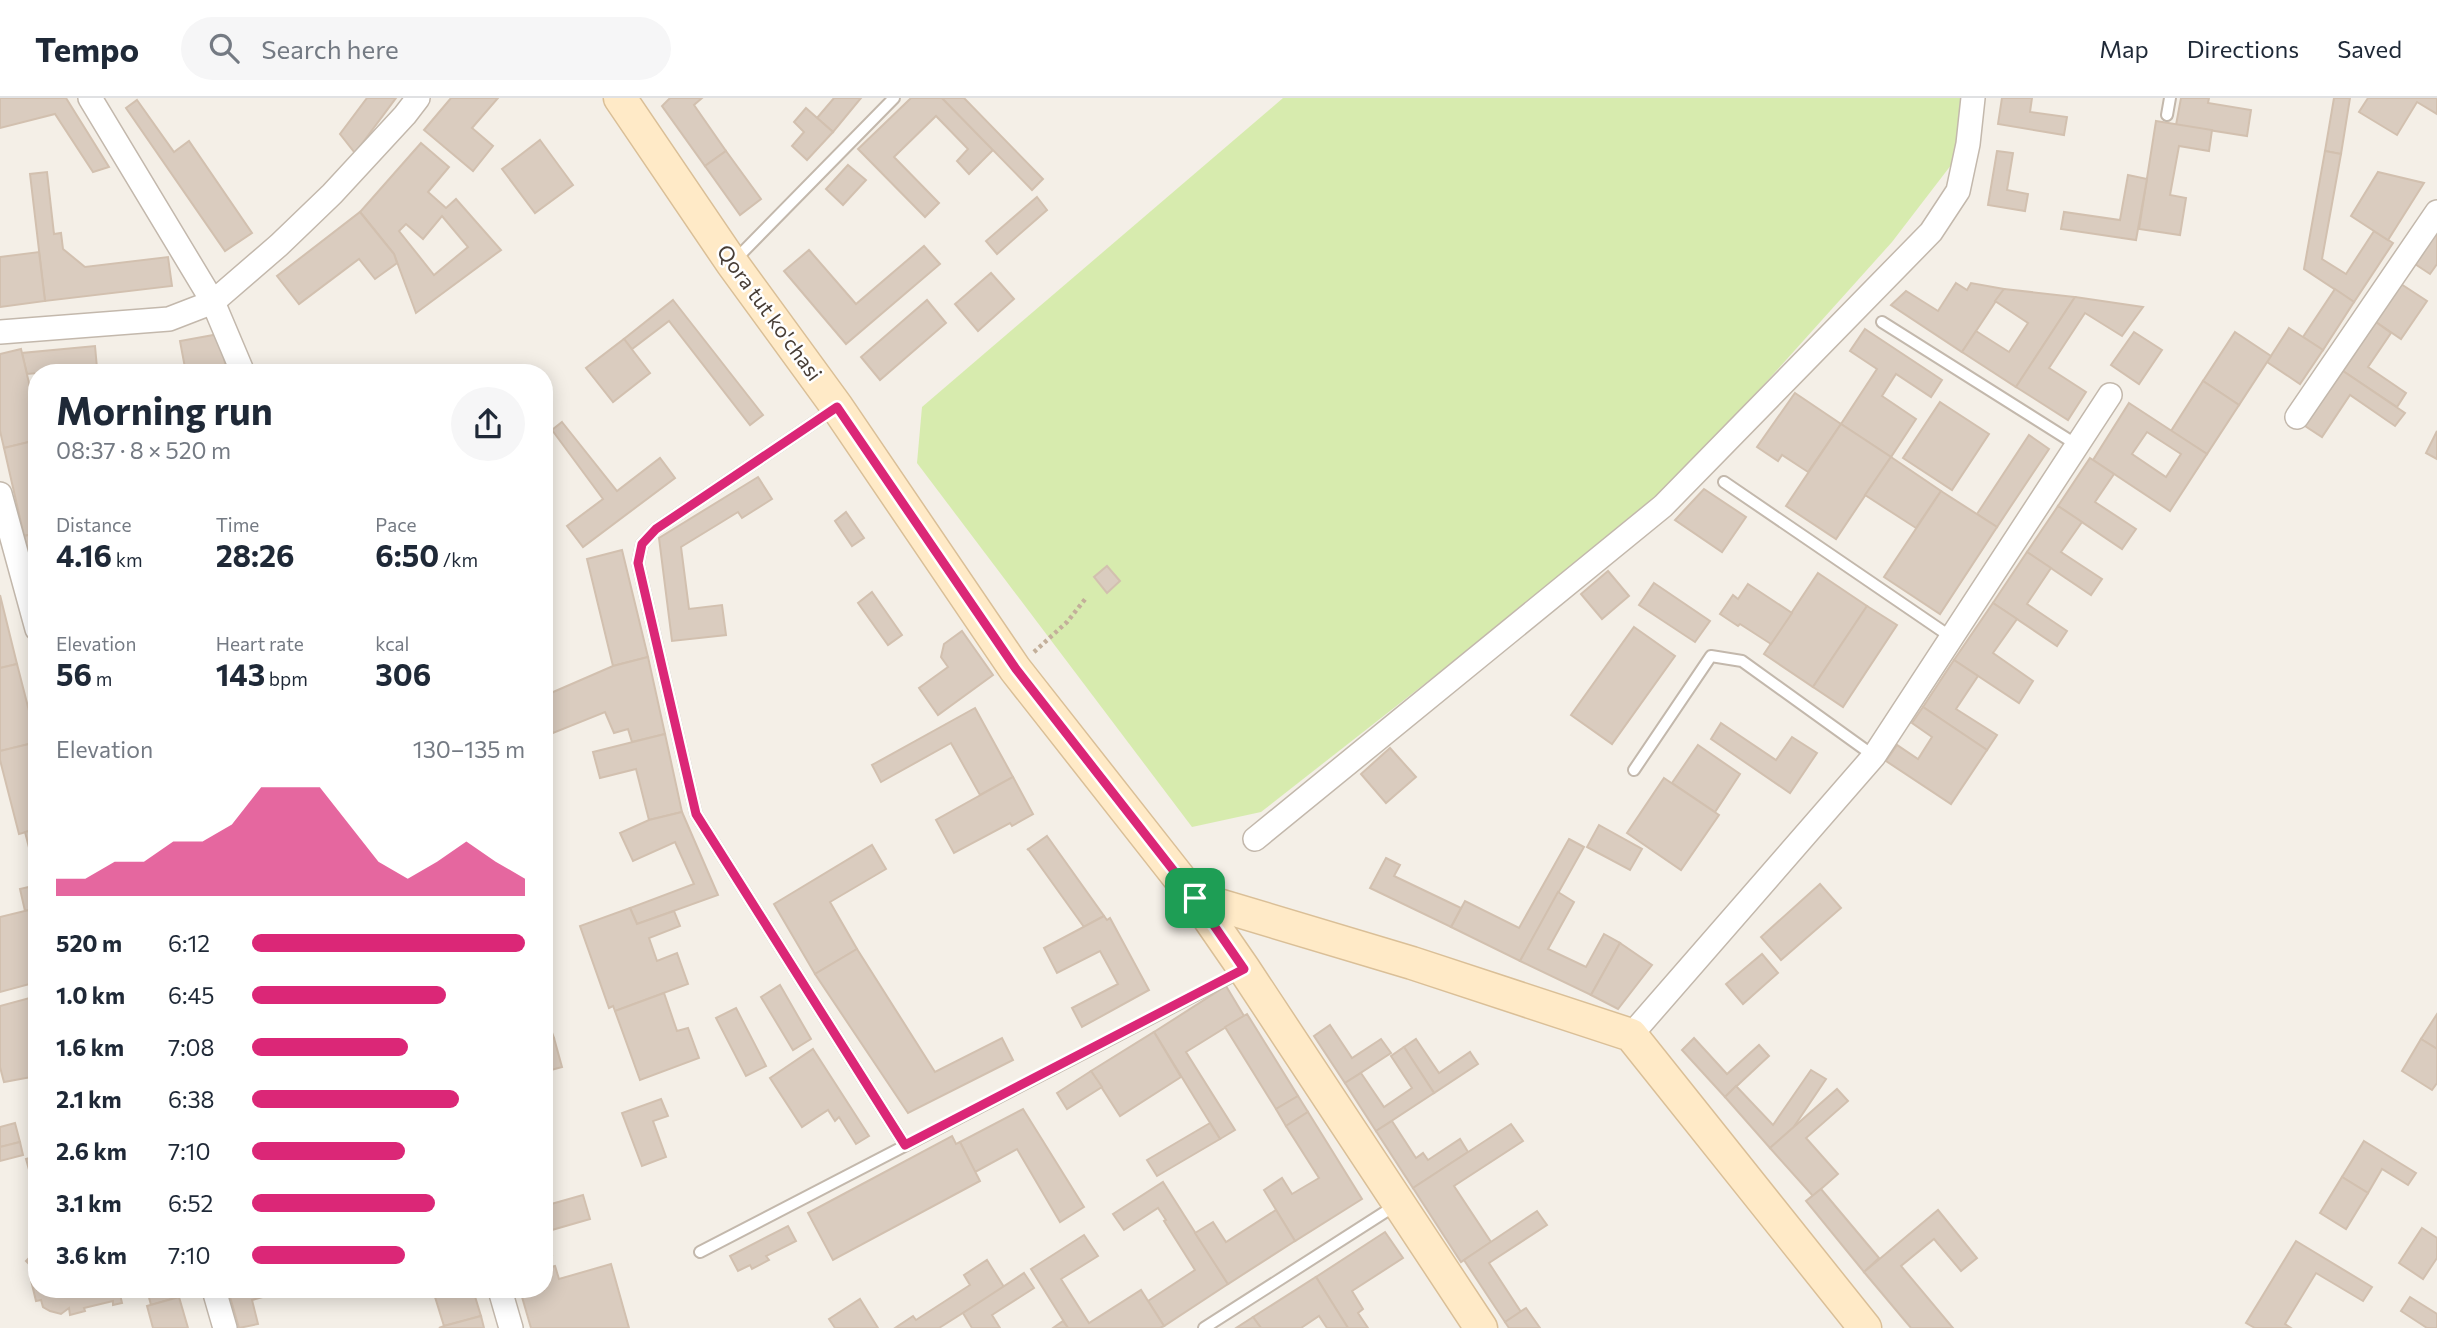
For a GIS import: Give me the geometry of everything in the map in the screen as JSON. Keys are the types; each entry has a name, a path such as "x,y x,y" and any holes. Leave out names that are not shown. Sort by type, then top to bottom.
{"street":[{"path":"90,98 213,302 239,364"},
{"path":"0,332 170,319 213,302 279,245 332,194 418,98"},
{"name":"Qora tut ko'chasi","path":"620,98 732,263 837,407 1016,669 1195,898 1481,1328"},
{"path":"1255,839 1663,506 1931,232 1958,191 1968,144 1973,98"},
{"path":"2297,417 2437,212"},
{"path":"1631,1035 1874,756 2110,395"},
{"path":"0,494 28,596"},
{"path":"1195,898 1412,963 1631,1035 1865,1328"},
{"path":"216,1298 225,1328"},
{"path":"502,1298 511,1328"}],"lane":[{"path":"732,263 894,98"},
{"path":"2167,115 2170,98"},
{"path":"1882,322 2077,445"},
{"path":"837,407 656,529 642,544 638,563 696,814 905,1145"},
{"path":"1724,482 1951,637"},
{"path":"1634,769 1711,656 1742,661 1874,756"},
{"path":"700,1252 1244,969"},
{"path":"1204,1328 1398,1204"}],"path":[{"path":"1016,669 1067,622 1086,598"}],"green space":[{"path":"1283,98 1961,98 1958,156 1892,242 1662,498 1261,812 1192,827 917,463 922,407"}],"building":[{"path":"0,98 66,98 109,167 93,172 55,114 0,128"},
{"path":"367,98 396,98 355,153 340,134"},
{"path":"451,98 498,98 472,128 493,146 473,171 424,130"},
{"path":"670,98 702,98 694,105 726,151 705,166 662,106"},
{"path":"834,98 861,98 833,132 817,118"},
{"path":"911,98 942,98 993,150 969,174 957,161 968,149 936,116 894,157 939,203 925,217 858,149"},
{"path":"942,98 964,98 1043,179 1032,190"},
{"path":"2002,98 2032,98 2030,112 2067,117 2064,135 1998,124"},
{"path":"2181,98 2209,98 2208,103 2251,110 2247,136 2176,125"},
{"path":"2334,98 2350,98 2341,154 2325,151"},
{"path":"2368,98 2437,98 2437,114 2417,102 2397,135 2359,112"},
{"path":"137,100 174,152 189,141 252,233 225,251 126,108"},
{"path":"806,108 833,132 807,160 792,146 804,132 794,122"},
{"path":"2156,121 2212,130 2209,151 2179,146 2170,195 2186,198 2180,235 2139,229"},
{"path":"540,140 573,185 535,213 502,169"},
{"path":"421,143 449,167 428,192 446,208 456,199 501,250 416,313 394,254 360,212","holes":["442,216 468,247 434,275 399,231 406,224 423,239"]},
{"path":"726,151 761,199 740,215 705,166"},
{"path":"1997,151 2013,153 2007,190 2028,194 2025,211 1988,205"},
{"path":"2325,151 2341,154 2322,259 2346,274 2374,231 2393,243 2354,302 2304,269"},
{"path":"848,165 866,180 843,205 826,189"},
{"path":"47,172 54,234 61,233 63,249 85,267 168,257 172,286 45,301 30,174"},
{"path":"2378,172 2424,183 2388,240 2351,216"},
{"path":"2128,175 2147,179 2136,240 2061,229 2064,212 2120,220"},
{"path":"1037,197 1047,210 997,254 986,241"},
{"path":"360,212 394,254 397,263 375,279 359,259 299,304 277,276"},
{"path":"2437,231 2437,264 2430,274 2415,264"},
{"path":"924,246 940,264 846,344 784,271 809,250 856,304"},
{"path":"39,252 45,301 0,307 0,257"},
{"path":"991,273 1014,299 978,331 955,304"},
{"path":"1956,283 1967,290 1971,283 2004,289 1962,352 1891,305 1906,291 1938,311"},
{"path":"2401,284 2427,301 2401,339 2376,322"},
{"path":"2004,289 2075,297 2016,387 1962,352 1976,331 2009,352 2028,323 1995,301"},
{"path":"2335,289 2354,302 2323,350 2303,337"},
{"path":"2075,297 2143,307 2122,336 2085,313 2049,368 2086,392 2068,420 2016,387"},
{"path":"673,300 763,415 750,425 669,321 632,349 624,339"},
{"path":"927,300 946,323 880,380 861,357"},
{"path":"2376,322 2391,333 2368,367 2406,393 2397,407 2343,371"},
{"path":"2289,328 2323,350 2300,384 2267,362"},
{"path":"1865,329 1942,380 1931,397 1896,374 1882,396 1916,419 1891,457 1841,424 1877,369 1850,351"},
{"path":"2134,332 2162,350 2139,384 2111,365"},
{"path":"2235,332 2271,356 2239,405 2203,381"},
{"path":"219,334 225,364 184,364 180,341"},
{"path":"624,339 650,373 613,402 586,368"},
{"path":"95,346 97,364 28,364 27,374 22,353"},
{"path":"21,349 28,379 28,442 4,448 0,431 0,354"},
{"path":"2343,371 2405,413 2395,426 2350,395 2322,437 2305,426"},
{"path":"2203,381 2239,405 2207,454 2171,431"},
{"path":"1795,393 1841,424 1808,472 1782,455 1778,461 1757,447"},
{"path":"1940,402 1989,434 1952,490 1903,458"},
{"path":"2129,403 2207,454 2170,511 2093,460","holes":["2147,432 2181,454 2166,477 2132,454"]},
{"path":"562,422 617,491 660,458 675,478 583,547 567,526 603,499 553,429"},
{"path":"1841,424 1891,457 1836,539 1786,506"},
{"path":"2437,431 2437,459 2426,453"},
{"path":"2029,435 2049,449 1997,527 1977,514"},
{"path":"28,442 28,535 24,536 4,448"},
{"path":"1891,457 1941,491 1916,528 1865,495"},
{"path":"2090,458 2114,474 2095,502 2136,529 2122,549 2058,506"},
{"path":"758,477 772,499 742,518 738,512 681,547 689,609 722,605 726,635 672,641 659,538"},
{"path":"1704,489 1746,517 1722,552 1675,520"},
{"path":"1941,491 1997,527 1940,614 1884,577"},
{"path":"2058,506 2082,522 2061,552 2102,579 2091,595 2027,552"},
{"path":"846,512 864,538 852,546 835,521"},
{"path":"28,535 28,553 24,536"},
{"path":"622,550 648,657 613,666 587,559"},
{"path":"2027,552 2051,568 2027,604 2067,631 2057,646 1993,603"},
{"path":"1107,566 1120,581 1107,593 1094,577"},
{"path":"1608,571 1629,596 1602,619 1581,594"},
{"path":"1818,573 1867,606 1813,687 1764,654"},
{"path":"1654,583 1710,621 1695,642 1639,605"},
{"path":"1748,584 1792,613 1771,644 1720,614 1733,595 1738,599"},
{"path":"872,592 902,635 888,645 858,603"},
{"path":"0,595 17,664 0,668"},
{"path":"1993,603 2017,619 1993,653 2033,681 2019,703 1954,660"},
{"path":"1867,606 1897,625 1843,707 1813,687"},
{"path":"1634,627 1675,656 1612,744 1571,715"},
{"path":"962,631 993,675 938,715 919,688 948,667 941,657 944,644"},
{"path":"648,657 665,734 632,742 628,729 614,733 605,712 553,733 553,692 613,666"},
{"path":"1954,660 1978,676 1956,709 1997,735 1987,750 1923,707"},
{"path":"17,664 28,707 28,744 0,751 0,668"},
{"path":"1923,707 1987,750 1951,804 1886,761 1897,745 1918,759 1932,737 1912,723"},
{"path":"975,708 1013,777 980,795 951,743 881,782 872,765"},
{"path":"1721,723 1776,760 1792,737 1817,753 1790,793 1711,739"},
{"path":"665,734 682,812 649,820 636,769 600,778 593,752"},
{"path":"28,744 28,832 19,834 0,751"},
{"path":"1698,745 1740,774 1715,812 1672,783"},
{"path":"1390,748 1416,777 1386,803 1361,774"},
{"path":"1013,777 1033,814 1012,826 1010,823 954,853 936,820"},
{"path":"1664,778 1719,815 1681,870 1627,833"},
{"path":"682,812 718,895 637,924 630,908 694,884 675,842 633,861 620,833 649,820"},
{"path":"1599,825 1642,849 1630,870 1587,847"},
{"path":"1047,836 1104,916 1084,927 1028,849"},
{"path":"1569,839 1584,847 1520,961 1451,927 1465,901 1519,928"},
{"path":"872,845 886,869 830,902 857,949 815,974 774,904"},
{"path":"1386,858 1400,865 1394,876 1461,908 1451,927 1370,888"},
{"path":"1820,884 1841,908 1781,960 1761,937"},
{"path":"28,887 28,910 25,911 20,889"},
{"path":"1558,892 1574,902 1548,949 1586,967 1604,934 1620,943 1591,995 1520,961"},
{"path":"630,908 637,924 674,911 680,926 649,938 657,961 677,953 688,984 615,1011 613,1006 609,1008 580,926"},
{"path":"28,910 28,984 0,992 0,917"},
{"path":"1104,916 1107,920 1110,918 1149,990 1082,1027 1072,1008 1118,984 1100,951 1057,973 1044,948"},
{"path":"1620,943 1652,965 1618,1009 1591,995"},
{"path":"857,949 935,1072 1002,1038 1013,1060 908,1113 815,974"},
{"path":"1762,954 1778,973 1743,1004 1726,984"},
{"path":"780,985 811,1039 793,1050 761,997"},
{"path":"1226,986 1244,1016 1186,1052 1235,1130 1220,1139 1154,1032"},
{"path":"664,993 677,1031 688,1028 699,1058 640,1080 615,1011"},
{"path":"28,998 28,1078 4,1082 0,1067 0,1006"},
{"path":"736,1008 766,1066 746,1076 716,1018"},
{"path":"1247,1014 1298,1096 1276,1109 1225,1027"},
{"path":"2437,1014 2437,1049 2421,1039"},
{"path":"1330,1025 1352,1058 1381,1039 1391,1053 1345,1083 1314,1036"},
{"path":"1154,1032 1181,1077 1120,1116 1091,1071"},
{"path":"553,1038 562,1067 553,1070"},
{"path":"1694,1038 1727,1074 1759,1045 1769,1056 1725,1097 1682,1050"},
{"path":"1416,1039 1439,1073 1470,1052 1478,1064 1434,1093 1404,1047"},
{"path":"2421,1039 2437,1049 2437,1083 2432,1090 2402,1071"},
{"path":"1404,1047 1434,1093 1376,1131 1345,1083 1361,1073 1384,1107 1412,1088 1391,1056"},
{"path":"813,1049 869,1136 856,1144 839,1117 835,1121 828,1110 802,1127 770,1078"},
{"path":"1811,1070 1826,1079 1793,1128 1770,1148 1725,1097 1736,1086 1773,1125"},
{"path":"1091,1071 1102,1087 1067,1109 1057,1093"},
{"path":"1837,1089 1848,1101 1806,1138 1838,1174 1813,1196 1770,1148"},
{"path":"1298,1096 1308,1112 1286,1126 1276,1109"},
{"path":"661,1099 668,1116 653,1121 666,1157 642,1166 622,1113"},
{"path":"1023,1109 1084,1207 1060,1222 1017,1149 975,1172 960,1142"},
{"path":"1308,1112 1362,1199 1295,1241 1264,1190 1282,1178 1292,1194 1319,1178 1286,1126"},
{"path":"1392,1121 1416,1158 1423,1153 1428,1160 1460,1139 1468,1152 1413,1188 1376,1131"},
{"path":"15,1123 20,1142 0,1147 0,1127"},
{"path":"1210,1123 1220,1139 1157,1176 1147,1160"},
{"path":"1511,1124 1523,1141 1454,1186 1491,1242 1461,1262 1413,1188"},
{"path":"952,1136 956,1144 960,1142 980,1181 833,1260 808,1213"},
{"path":"2364,1141 2416,1173 2408,1185 2382,1169 2368,1193 2342,1177"},
{"path":"20,1142 23,1155 0,1161 0,1147"},
{"path":"2342,1177 2368,1193 2346,1229 2320,1213"},
{"path":"1163,1182 1228,1284 1164,1326 1148,1301 1195,1270 1158,1208 1124,1230 1113,1214"},
{"path":"1821,1189 1879,1258 1864,1272 1806,1201"},
{"path":"583,1195 590,1219 553,1230 553,1203"},
{"path":"1276,1210 1295,1241 1228,1284 1195,1233 1213,1222 1226,1242"},
{"path":"1938,1210 1977,1258 1961,1271 1934,1239 1901,1266 1953,1328 1911,1328 1864,1272"},
{"path":"1537,1211 1547,1225 1489,1263 1521,1312 1505,1322 1464,1260"},
{"path":"788,1226 796,1241 766,1256 769,1260 752,1269 750,1265 738,1271 730,1256"},
{"path":"2422,1228 2437,1238 2437,1258 2423,1279 2399,1263"},
{"path":"1385,1232 1403,1258 1352,1291 1363,1309 1358,1313 1368,1328 1348,1328 1316,1277"},
{"path":"1084,1235 1098,1256 1061,1279 1089,1323 1141,1290 1164,1326 1068,1328 1031,1269"},
{"path":"2296,1241 2372,1287 2363,1301 2316,1273 2285,1324 2291,1328 2255,1328 2246,1323"},
{"path":"987,1260 1004,1287 939,1328 895,1328 913,1316 916,1320 970,1285 964,1275"},
{"path":"611,1264 629,1328 531,1328 522,1298 553,1298 553,1267 559,1279"},
{"path":"1024,1273 1034,1288 992,1315 1000,1328 972,1328 963,1313"},
{"path":"1316,1277 1348,1328 1327,1328 1319,1316 1301,1328 1261,1328 1253,1317"},
{"path":"2410,1297 2437,1314 2437,1328 2427,1328 2401,1311"},
{"path":"35,1298 121,1298 122,1303 113,1305 113,1301 84,1308 85,1311 70,1315 69,1308 61,1314 43,1307 41,1300 36,1301"},
{"path":"149,1298 176,1298 151,1305"},
{"path":"179,1298 188,1328 153,1328 147,1306"},
{"path":"230,1298 259,1298 252,1300 258,1324 239,1328"},
{"path":"435,1298 475,1298 481,1316 444,1326"},
{"path":"860,1299 878,1328 835,1328 829,1319"},
{"path":"1526,1308 1540,1328 1509,1328 1505,1322"},
{"path":"481,1316 484,1328 439,1328 444,1326"},
{"path":"1253,1317 1261,1328 1236,1328"},
{"path":"1063,1321 1068,1328 1053,1328"}],"route":[{"path":"837,407 1016,669 1195,898 1244,969 905,1145 696,814 638,563 642,544 656,529 837,407"}]}
